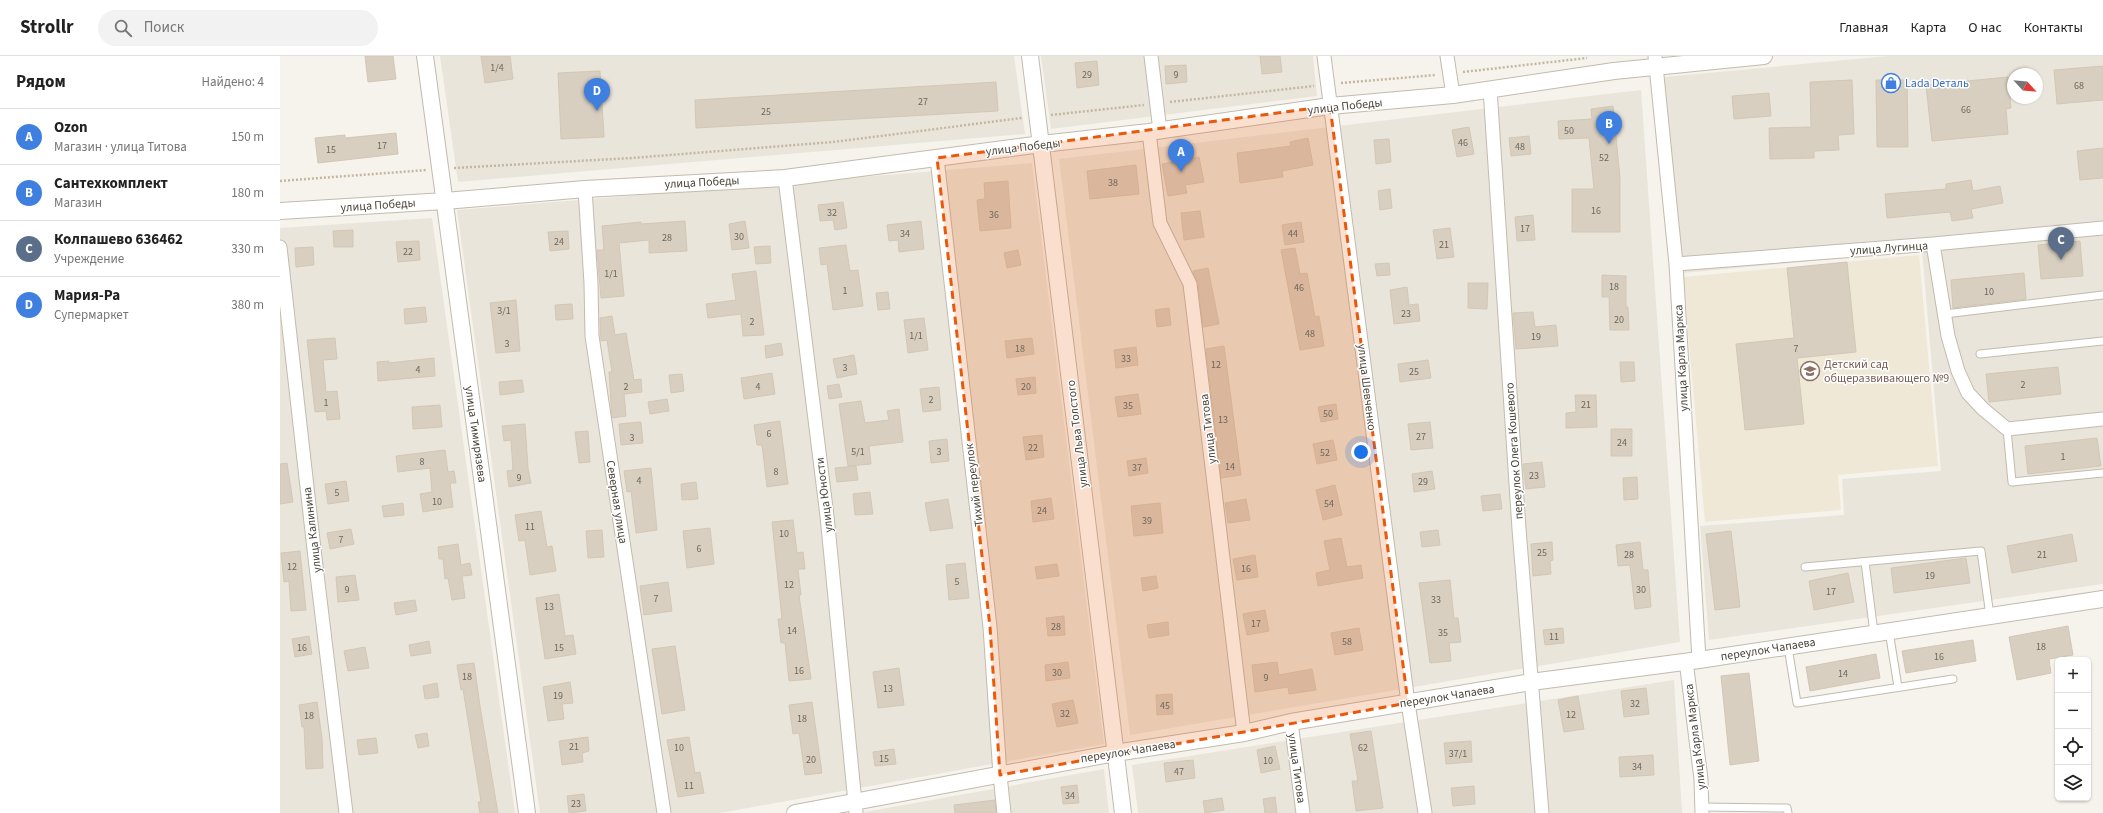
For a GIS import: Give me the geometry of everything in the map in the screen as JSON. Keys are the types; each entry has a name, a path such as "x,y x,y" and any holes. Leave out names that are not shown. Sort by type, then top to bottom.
{"street":[{"name":"улица Тимирязева","path":"425,56 527,813"},
{"name":"улица Льва Толстого","path":"1030,56 1123,813"},
{"name":"улица Титова","path":"1151,56 1157,104 1155,132 1160,223 1190,284 1244,733"},
{"name":"улица Шевченко","path":"1324,56 1408,703 1425,813"},
{"path":"1447,56 1453,96"},
{"name":"улица Победы","path":"280,211 445,201 585,189 784,178 1042,144 1155,132 1330,106 1453,96 1490,89 1614,71 1655,62 1764,56"},
{"name":"улица Карла Маркса","path":"1655,62 1676,264 1692,661 1702,810"},
{"name":"переулок Олега Кошевого","path":"1490,89 1519,529 1542,813"},
{"name":"Тихий переулок","path":"937,158 990,627 1004,813"},
{"name":"улица Юности","path":"784,178 828,516 856,808"},
{"name":"Северная улица","path":"585,189 591,283 592,336 664,813"},
{"name":"улица Лугинца","path":"1676,264 1933,244 2103,228"},
{"path":"1933,244 1948,336 1956,364 1968,393 1983,409 2007,429 2103,419"},
{"name":"улица Калинина","path":"280,247 314,550 346,813"},
{"name":"переулок Чапаева","path":"795,813 856,808 1000,775 1115,753 1244,733 1291,722 1531,682 1692,661 2103,599"},
{"name":"улица Титова","path":"1291,722 1303,813"}],"lane":[{"path":"1945,314 2103,295"},
{"path":"1980,354 2103,341"},
{"path":"2007,429 2012,482 2103,473"},
{"path":"1805,566 1981,551 1990,616"},
{"path":"1865,562 1882,632 1898,687"},
{"path":"1788,646 1797,702 1953,679"},
{"path":"1702,810 1788,808 1788,813"}],"path":[{"path":"280,181 440,169 632,158 833,142 1038,116 1328,84 1450,74 1590,58"}],"highlighted area":[{"path":"1330,106 1408,703 1000,775 990,627 937,158"}],"shaded area":[{"path":"440,56 1014,56 1025,134 458,182"},
{"path":"1041,56 1313,56 1317,96 1051,129"},
{"path":"1888,56 2103,56 2103,584 1709,640 1700,526 1844,515 1842,479 1941,471 1922,251 1683,273 1664,77"},
{"path":"1641,90 1680,642 1130,735 1059,159"},
{"path":"1032,163 1104,744 720,813 540,813 457,210"},
{"path":"432,218 515,813 280,813 280,228"},
{"name":"Детский сад общеразвивающего №9","path":"1919,255 1938,466 1838,475 1841,510 1705,522 1683,277"},
{"path":"1674,680 1682,813 1138,813 1132,765"},
{"path":"1104,769 1109,813 859,813"}],"building":[{"path":"365,56 393,56 396,79 368,82"},
{"path":"481,56 510,56 513,79 485,83"},
{"path":"1260,56 1280,56 1282,72 1262,74"},
{"path":"1097,61 1099,85 1077,88 1075,63"},
{"path":"1186,65 1187,82 1166,84 1165,66"},
{"path":"2103,66 2103,100 2057,104 2054,70"},
{"path":"600,71 604,137 561,139 558,73"},
{"path":"2007,77 2007,104 2011,104 2011,108 2006,109 2008,134 1932,141 1926,85"},
{"path":"1852,80 1854,134 1838,135 1839,150 1814,151 1814,158 1770,159 1769,128 1811,127 1810,82"},
{"path":"1876,80 1907,80 1908,147 1877,147"},
{"path":"996,82 998,111 696,128 695,100"},
{"path":"1769,93 1771,116 1734,119 1732,96"},
{"path":"1613,106 1620,178 1620,232 1572,232 1572,189 1594,189 1589,138 1559,139 1558,121 1592,119 1591,109"},
{"path":"1469,127 1474,154 1457,157 1452,130"},
{"path":"396,133 398,154 318,163 315,138 345,135 345,138"},
{"path":"1529,136 1531,154 1511,156 1509,138"},
{"path":"1308,138 1313,165 1282,171 1283,177 1240,183 1237,153 1291,146 1290,142"},
{"path":"1389,139 1391,162 1376,164 1374,140"},
{"path":"2103,148 2103,178 2080,180 2077,151"},
{"path":"1199,157 1204,182 1185,185 1187,193 1168,196 1162,164"},
{"path":"1136,165 1139,194 1090,199 1087,171"},
{"path":"1971,180 1973,191 2000,186 2003,203 1971,209 1973,218 1952,221 1950,212 1887,218 1885,194 1946,189 1946,184"},
{"path":"1008,181 1011,228 980,231 977,200 985,199 984,183"},
{"path":"1390,189 1392,208 1380,210 1378,191"},
{"path":"843,202 847,228 835,230 833,220 820,221 818,205"},
{"path":"1200,211 1204,237 1184,240 1181,213"},
{"path":"1533,215 1535,240 1517,241 1515,217"},
{"path":"685,221 687,251 649,253 649,240 619,243 624,296 601,298 597,250 604,250 602,226 641,222 641,224"},
{"path":"745,221 749,248 732,250 729,224"},
{"path":"921,221 924,249 899,252 898,240 889,241 887,225"},
{"path":"1301,222 1304,242 1285,245 1282,225"},
{"path":"1450,228 1454,257 1437,259 1433,230"},
{"path":"353,230 353,247 334,247 333,231"},
{"path":"568,231 569,249 550,251 548,232"},
{"path":"419,241 420,260 398,262 396,242"},
{"path":"2080,241 2083,276 2041,279 2038,245"},
{"path":"846,245 850,271 858,270 863,306 833,310 827,264 821,265 819,248"},
{"path":"770,246 771,263 756,264 754,247"},
{"path":"313,247 314,265 296,267 295,248"},
{"path":"1295,248 1300,274 1307,273 1315,317 1319,316 1324,346 1300,350 1281,250"},
{"path":"1018,250 1021,265 1007,268 1004,253"},
{"path":"1847,262 1856,352 1797,358 1804,424 1745,430 1736,344 1794,338 1787,268"},
{"path":"1389,263 1390,275 1377,276 1375,264"},
{"path":"1208,268 1219,324 1203,327 1198,283 1193,271"},
{"path":"756,271 764,335 743,336 741,314 708,318 706,304 736,300 732,274"},
{"path":"2024,273 2026,299 1953,308 1951,280"},
{"path":"1602,275 1626,276 1626,307 1628,307 1629,330 1610,330 1609,297 1602,297"},
{"path":"1468,283 1488,283 1487,309 1468,308"},
{"path":"1407,287 1409,305 1418,304 1420,321 1394,324 1390,290"},
{"path":"888,292 890,309 878,310 876,293"},
{"path":"516,300 520,351 496,353 490,303"},
{"path":"572,304 573,319 556,320 555,305"},
{"path":"425,307 427,322 405,324 404,309"},
{"path":"1169,308 1171,325 1157,327 1155,310"},
{"path":"1533,312 1535,327 1556,325 1558,346 1516,349 1513,313"},
{"path":"612,316 615,335 626,333 634,380 641,379 642,392 624,394 626,416 612,418 609,372 612,372 607,340 601,341 600,318"},
{"path":"924,318 928,350 908,353 904,320"},
{"path":"335,338 337,359 323,360 326,392 337,391 340,419 327,420 326,411 315,412 307,340"},
{"path":"1032,338 1034,354 1007,358 1005,341"},
{"path":"781,343 783,355 766,358 765,346"},
{"path":"1224,346 1241,475 1221,478 1206,349"},
{"path":"1136,347 1138,365 1116,368 1114,350"},
{"path":"854,355 857,374 837,378 833,359"},
{"path":"434,358 435,376 378,381 377,362 389,361 389,363"},
{"path":"1428,360 1431,378 1400,382 1398,364"},
{"path":"1620,362 1634,362 1635,381 1621,382"},
{"path":"2058,367 2061,394 1989,402 1986,374"},
{"path":"772,373 775,394 744,399 741,378"},
{"path":"682,374 684,391 671,393 669,375"},
{"path":"1035,377 1036,393 1018,395 1016,379"},
{"path":"522,380 524,392 500,395 499,382"},
{"path":"839,384 842,397 829,399 827,386"},
{"path":"939,387 941,410 923,412 920,389"},
{"path":"1138,394 1141,414 1118,417 1115,397"},
{"path":"1575,395 1596,395 1597,427 1566,428 1566,413 1576,412"},
{"path":"667,399 669,411 650,414 648,402"},
{"path":"861,401 865,423 889,420 887,411 899,409 903,442 869,446 871,464 848,466 839,404"},
{"path":"1336,404 1338,419 1321,422 1318,407"},
{"path":"440,405 442,427 413,429 412,407"},
{"path":"780,421 788,484 767,487 762,445 757,445 754,425"},
{"path":"641,422 643,443 621,445 619,424"},
{"path":"1430,422 1433,448 1411,450 1408,424"},
{"path":"525,424 528,468 531,483 509,487 507,471 513,470 511,440 504,441 502,426"},
{"path":"1611,429 1632,429 1632,456 1611,456"},
{"path":"588,431 590,462 579,463 575,432"},
{"path":"1042,435 1044,457 1026,460 1023,437"},
{"path":"2097,438 2101,466 2028,474 2025,446"},
{"path":"947,439 949,461 931,463 929,441"},
{"path":"1333,440 1337,460 1317,464 1313,444"},
{"path":"445,450 448,472 454,471 456,483 450,483 453,507 423,512 420,494 432,492 430,468 398,472 396,456"},
{"path":"1146,458 1148,473 1129,476 1127,461"},
{"path":"1542,462 1545,487 1526,489 1523,464"},
{"path":"287,463 293,502 280,504 280,464"},
{"path":"856,466 858,480 837,482 835,468"},
{"path":"651,468 657,530 636,533 631,491 627,492 624,471"},
{"path":"1432,471 1435,489 1414,492 1412,474"},
{"path":"1637,477 1638,499 1624,500 1623,478"},
{"path":"346,481 349,501 328,504 325,484"},
{"path":"696,482 698,499 682,500 681,484"},
{"path":"1335,485 1342,515 1323,520 1316,490"},
{"path":"870,492 873,514 855,515 853,494"},
{"path":"1500,494 1502,509 1483,511 1481,496"},
{"path":"1051,498 1054,519 1033,522 1031,501"},
{"path":"948,499 953,528 930,531 925,503"},
{"path":"1246,499 1250,520 1228,523 1225,503"},
{"path":"403,503 404,515 384,517 382,506"},
{"path":"1160,503 1163,533 1134,536 1131,506"},
{"path":"541,511 547,547 552,546 556,571 530,575 525,540 519,541 515,515"},
{"path":"793,520 797,553 803,552 805,569 798,569 801,595 799,595 811,679 789,681 785,643 781,643 778,619 782,619 772,522"},
{"path":"710,528 714,564 687,568 683,531"},
{"path":"351,529 354,544 330,549 327,533"},
{"path":"602,530 604,557 588,558 586,531"},
{"path":"1438,530 1440,545 1422,547 1420,532"},
{"path":"1731,531 1740,607 1715,610 1706,534"},
{"path":"2072,534 2077,561 2012,573 2007,546"},
{"path":"1341,538 1347,567 1361,565 1363,578 1318,586 1316,573 1330,570 1324,541"},
{"path":"1552,542 1553,560 1550,561 1551,574 1533,576 1531,544"},
{"path":"1640,542 1643,570 1648,570 1651,607 1635,609 1630,565 1618,566 1616,545"},
{"path":"458,544 461,565 470,563 472,575 462,576 465,598 452,600 448,578 445,579 443,559 439,559 438,547"},
{"path":"300,551 306,610 291,611 289,581 284,582 281,553"},
{"path":"1255,555 1258,577 1237,580 1233,559"},
{"path":"1966,558 1970,583 1894,593 1891,568"},
{"path":"965,563 969,598 949,600 946,565"},
{"path":"1057,564 1059,576 1037,579 1035,567"},
{"path":"1848,573 1854,602 1814,610 1809,581"},
{"path":"355,575 359,600 338,602 336,577"},
{"path":"1156,576 1158,588 1143,591 1141,578"},
{"path":"1450,580 1454,618 1458,618 1461,642 1449,643 1451,661 1430,663 1419,583"},
{"path":"668,582 672,611 644,615 640,586"},
{"path":"559,594 565,636 573,635 576,654 545,659 536,598"},
{"path":"415,600 417,611 396,615 394,603"},
{"path":"1265,610 1269,631 1247,635 1243,614"},
{"path":"1064,616 1065,635 1048,636 1046,618"},
{"path":"1168,622 1169,635 1149,638 1147,625"},
{"path":"2068,626 2073,655 2049,659 2051,673 2017,680 2009,637"},
{"path":"1359,628 1363,650 1335,655 1331,633"},
{"path":"1563,628 1564,643 1545,645 1543,630"},
{"path":"309,636 312,654 295,657 292,639"},
{"path":"1973,640 1976,661 1906,673 1902,651"},
{"path":"429,641 431,653 411,656 409,645"},
{"path":"675,646 685,710 662,714 652,649"},
{"path":"365,647 369,668 348,671 344,651"},
{"path":"1876,654 1880,678 1810,691 1806,667"},
{"path":"1068,662 1070,678 1046,681 1045,665"},
{"path":"1277,662 1279,675 1312,669 1316,690 1289,694 1288,687 1255,692 1252,665"},
{"path":"474,663 498,813 480,813 478,802 481,802 463,689 461,690 457,665"},
{"path":"899,668 904,705 878,708 873,672"},
{"path":"1749,673 1759,761 1730,765 1721,676"},
{"path":"570,682 573,703 562,704 564,719 548,721 543,687"},
{"path":"437,683 439,697 425,699 423,686"},
{"path":"1646,688 1649,714 1624,717 1621,691"},
{"path":"1172,694 1173,714 1157,715 1156,695"},
{"path":"1578,696 1584,729 1564,732 1558,700"},
{"path":"1073,700 1078,723 1057,727 1052,704"},
{"path":"317,702 322,738 323,768 306,769 304,727 302,727 299,705"},
{"path":"812,702 822,773 805,775 799,733 793,734 789,705"},
{"path":"1371,731 1383,808 1356,811 1352,781 1358,781 1350,734"},
{"path":"427,733 429,746 418,748 415,735"},
{"path":"588,737 589,751 582,753 583,762 562,765 559,741"},
{"path":"689,737 695,773 700,772 704,793 678,797 667,740"},
{"path":"376,738 378,753 359,755 357,740"},
{"path":"1471,741 1472,762 1446,764 1444,743"},
{"path":"1275,746 1280,769 1261,773 1257,750"},
{"path":"894,749 896,764 875,766 873,752"},
{"path":"1653,755 1654,775 1620,777 1619,757"},
{"path":"1193,760 1195,778 1166,782 1164,763"},
{"path":"1077,785 1079,803 1063,804 1061,787"},
{"path":"1474,786 1475,804 1453,806 1451,788"},
{"path":"584,794 586,811 569,813 567,796"},
{"path":"1275,797 1277,813 1265,813 1263,799"},
{"path":"1222,798 1224,810 1205,813 1203,801"},
{"path":"995,800 996,813 955,813 954,805"}],"place":[{"name":"Lada Dеталь","path":"1891,83"},
{"name":"Мария-Ра","path":"597,111"},
{"name":"Сантехкомплект","path":"1609,144"},
{"name":"Ozon","path":"1181,172"},
{"name":"Колпашево 636462","path":"2061,260"},
{"name":"Детский сад общеразвивающего №9","path":"1810,371"}]}
